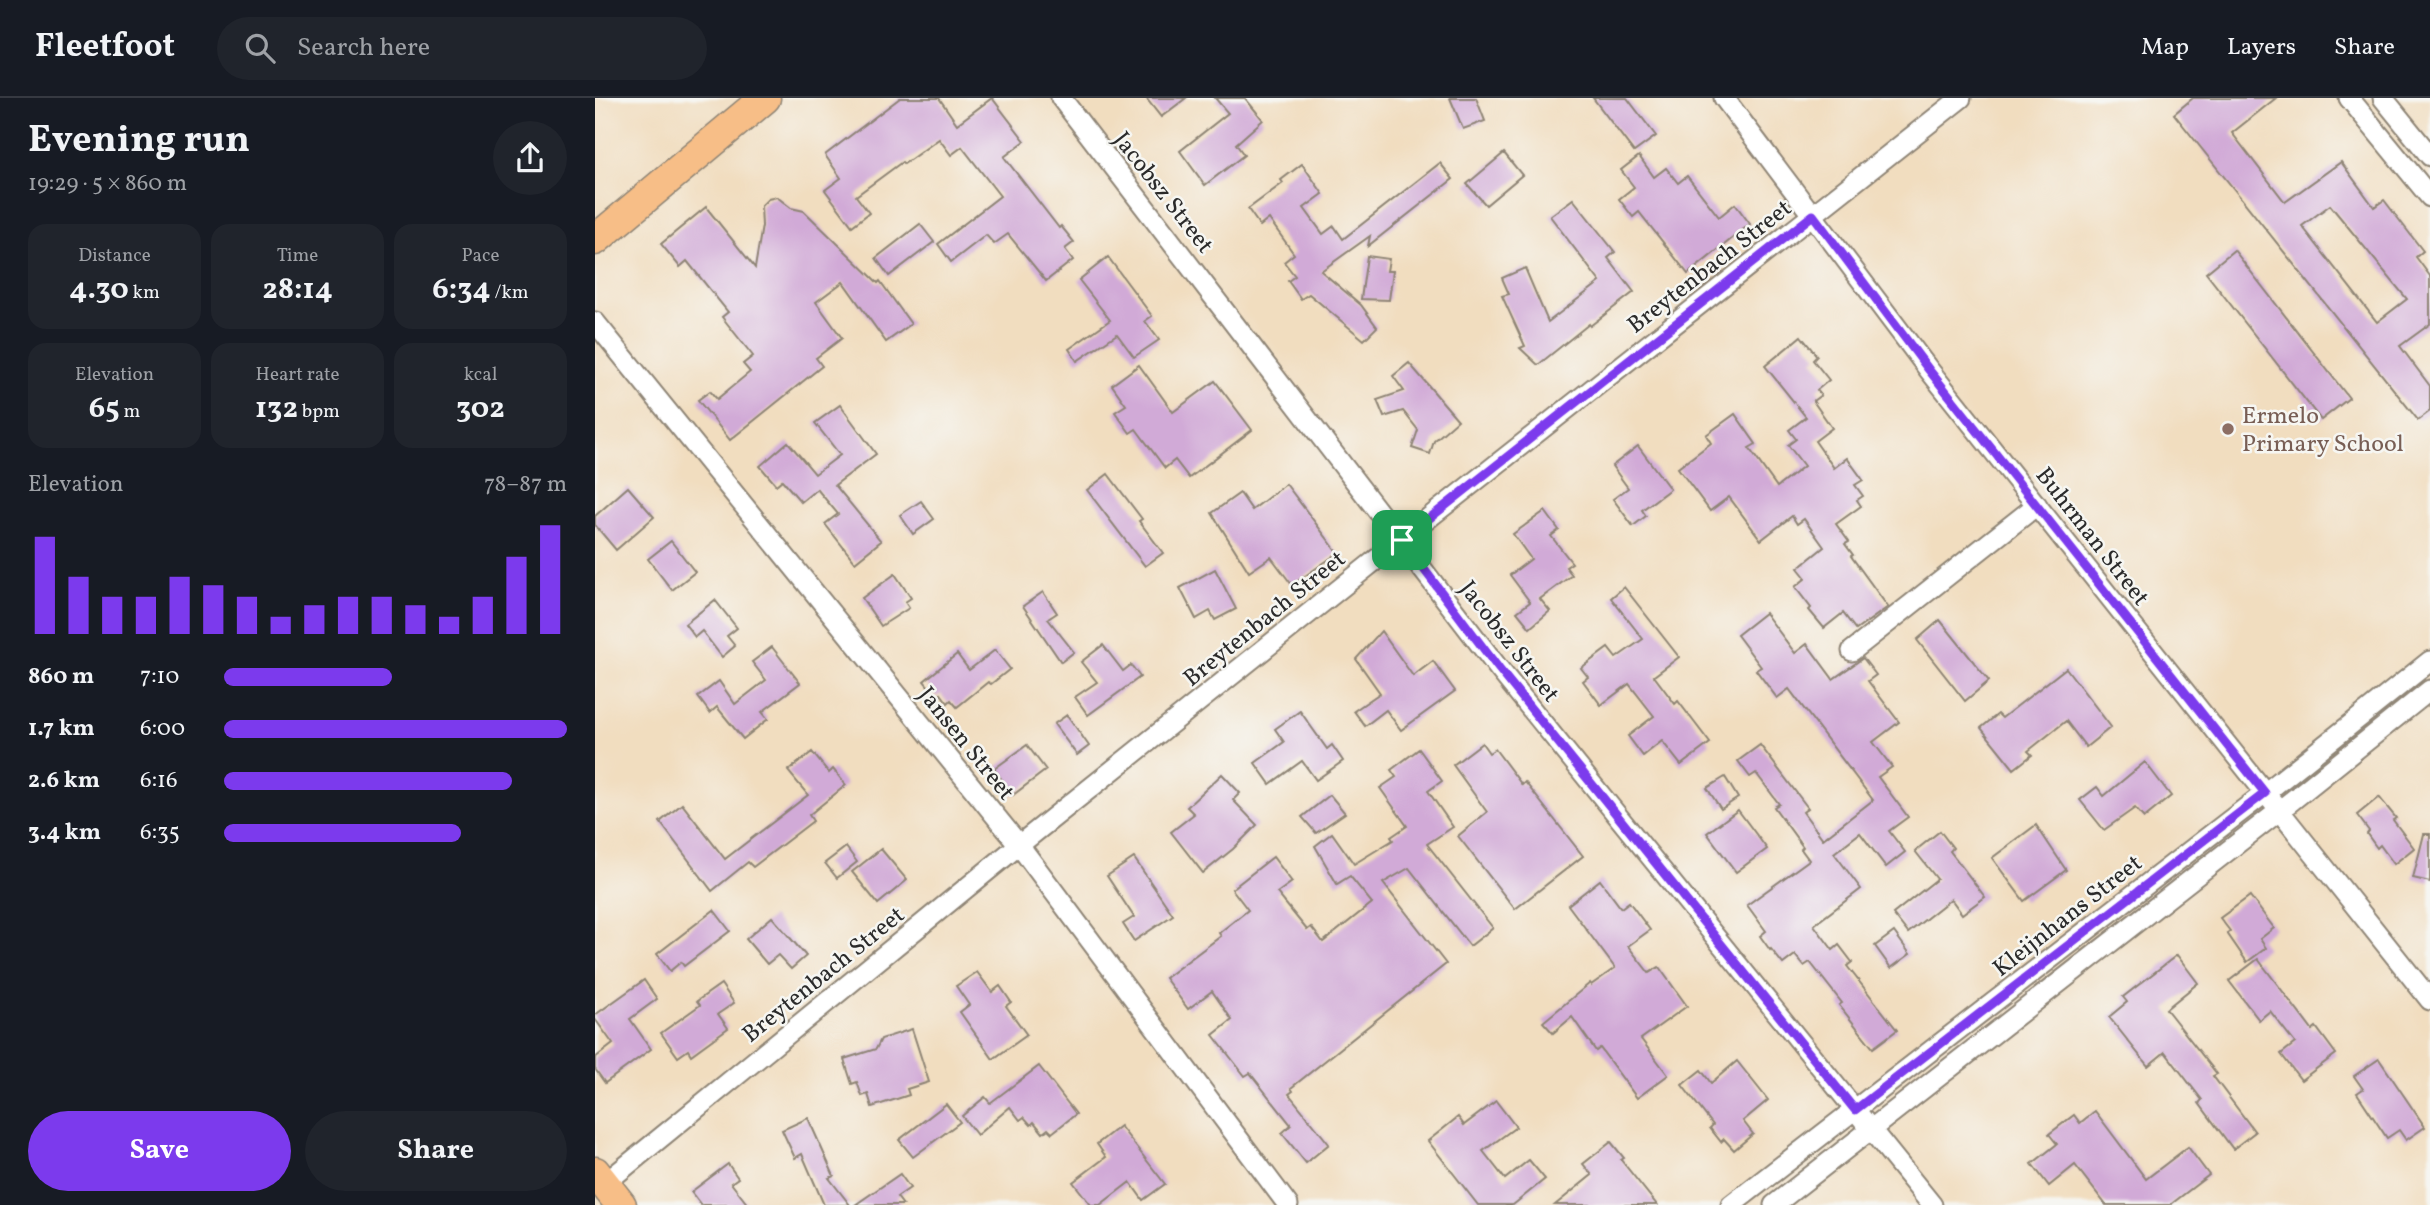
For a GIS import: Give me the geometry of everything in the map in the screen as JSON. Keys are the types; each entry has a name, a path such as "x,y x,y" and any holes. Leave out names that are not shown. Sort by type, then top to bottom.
{"highway":[{"path":"595,240 765,98"}],"street":[{"name":"Jacobsz Street","path":"1061,98 1499,669 1931,1205"},
{"name":"Buhrman Street","path":"1724,98 1929,370 2430,1000"},
{"name":"Breytenbach Street","path":"607,1187 1019,845 1961,98"},
{"path":"2349,98 2430,197"},
{"path":"2383,98 2430,156"},
{"name":"Jansen Street","path":"595,322 1019,845 1288,1205"},
{"path":"1852,651 2037,505"},
{"name":"Kleijnhans Street","path":"1731,1205 2265,793 2430,661"},
{"name":"Kleijnhans Street","path":"1774,1205 2430,690"}],"building":[{"path":"900,98 939,98 957,124 992,98 1025,141 1004,157 1059,228 1061,226 1074,242 1065,249 1073,260 1046,281 1008,234 994,244 986,235 951,262 938,244 1000,196 962,147 951,155 939,139 856,196 869,213 852,226 825,190 841,178 825,155"},
{"path":"1146,98 1186,98 1161,117"},
{"path":"1215,98 1245,98 1263,120 1236,144 1244,155 1205,185 1180,151 1228,113"},
{"path":"1450,98 1476,98 1485,121 1463,129"},
{"path":"1593,98 1627,98 1656,136 1634,152"},
{"path":"2193,98 2276,98 2232,133 2285,202 2341,162 2374,207 2384,200 2423,251 2416,257 2430,276 2430,324 2400,346 2430,386 2430,411 2418,420 2174,114","holes":["2330,205 2407,299 2377,322 2302,226"]},
{"path":"1504,153 1522,175 1486,205 1467,184"},
{"path":"1639,156 1654,177 1666,168 1678,183 1687,176 1719,217 1735,204 1750,224 1688,274 1639,212 1633,217 1619,199 1634,187 1621,170"},
{"path":"1440,163 1453,179 1368,246 1370,236 1321,271 1361,305 1377,327 1364,340 1309,294 1301,299 1288,281 1295,276 1284,262 1294,254 1269,219 1260,226 1248,209 1283,183 1281,180 1302,164 1323,194 1304,208 1323,234 1334,226 1343,239"},
{"path":"777,197 791,208 804,211 878,283 880,281 911,324 886,342 843,282 816,302 842,338 816,358 822,366 730,440 698,400 710,391 717,399 750,372 743,364 753,356 722,317 728,312 687,261 680,267 661,244 706,207 755,268 762,226 761,206 768,199"},
{"path":"1573,199 1615,252 1608,258 1634,292 1538,365 1520,348 1525,346 1502,296 1509,294 1502,278 1525,268 1548,322 1600,282 1550,216"},
{"path":"920,224 934,242 889,276 876,258"},
{"path":"2234,250 2349,398 2321,420 2206,273"},
{"path":"1367,256 1389,259 1387,271 1393,271 1389,300 1361,299"},
{"path":"1108,257 1152,316 1145,321 1159,340 1134,357 1117,334 1077,361 1069,349 1110,320 1079,280"},
{"path":"1801,336 1817,356 1813,360 1829,380 1817,390 1821,395 1813,401 1832,428 1815,441 1834,468 1847,458 1863,480 1855,485 1863,496 1857,500 1861,506 1836,524 1849,542 1845,544 1853,555 1851,556 1888,607 1856,630 1843,613 1824,628 1795,587 1806,578 1798,568 1824,547 1804,519 1797,524 1792,516 1761,540 1729,497 1710,511 1678,468 1711,443 1706,435 1735,414 1756,444 1749,448 1777,487 1804,466 1788,445 1796,439 1789,430 1806,417 1765,366"},
{"path":"1409,363 1458,420 1434,441 1430,454 1412,448 1418,430 1403,411 1384,417 1377,400 1404,391 1393,376"},
{"path":"1139,365 1173,412 1215,381 1252,430 1189,478 1175,460 1165,468 1136,429 1130,433 1115,412 1126,405 1112,385"},
{"path":"840,405 876,454 835,485 881,541 855,562 825,524 838,514 817,489 801,502 782,480 776,485 760,466 788,442 815,474 840,455 815,423"},
{"path":"1638,446 1670,489 1642,510 1646,516 1633,526 1613,499 1628,488 1612,466"},
{"path":"1108,474 1142,519 1139,521 1163,553 1145,566 1087,490"},
{"path":"1286,484 1338,553 1292,585 1271,557 1249,572 1212,513 1240,493 1252,510"},
{"path":"628,487 654,517 616,550 595,525 595,516"},
{"path":"921,501 934,519 913,534 900,515"},
{"path":"1545,511 1559,530 1551,536 1572,563 1566,567 1572,575 1540,599 1550,611 1530,628 1517,612 1530,602 1510,575 1531,559 1513,534"},
{"path":"671,541 695,572 672,590 648,559"},
{"path":"1215,569 1236,609 1215,620 1210,611 1196,619 1180,588"},
{"path":"895,574 911,598 905,602 909,608 881,626 862,598"},
{"path":"1624,587 1679,657 1654,676 1675,704 1678,701 1710,743 1681,765 1662,741 1643,756 1628,736 1654,716 1629,684 1601,705 1583,681 1588,677 1581,668 1608,648 1616,658 1643,639 1611,598"},
{"path":"1043,592 1057,613 1048,619 1074,652 1061,662 1023,606"},
{"path":"715,600 737,628 727,636 735,646 722,657 702,631 695,637 685,624"},
{"path":"1765,613 1795,653 1807,644 1833,679 1863,658 1876,675 1868,681 1899,722 1873,742 1892,767 1878,777 1908,817 1889,831 1905,852 1886,867 1860,833 1834,853 1861,889 1814,925 1833,950 1839,945 1852,962 1847,966 1897,1030 1873,1048 1810,962 1804,966 1795,955 1783,964 1770,950 1760,936 1766,931 1747,905 1809,860 1801,849 1803,847 1774,807 1779,804 1756,773 1750,777 1738,761 1760,745 1808,808 1803,812 1823,839 1873,800 1789,689 1777,698 1756,670 1761,667 1737,635"},
{"path":"1940,620 1989,681 1965,701 1917,640"},
{"path":"1381,631 1413,676 1433,661 1455,691 1401,730 1386,710 1365,726 1354,711 1380,693 1356,659"},
{"path":"1103,645 1123,671 1131,665 1140,677 1088,715 1075,697 1097,682 1081,662"},
{"path":"772,647 800,683 762,712 768,719 743,739 717,707 710,713 698,697 719,681 735,704 766,680 752,662"},
{"path":"995,650 1010,669 991,684 988,682 957,707 951,700 948,703 941,694 937,697 924,681 957,654 969,670"},
{"path":"2066,668 2111,727 2086,747 2066,721 2028,751 2032,755 2014,769 1981,728 1998,714 2002,718"},
{"path":"1300,711 1327,749 1332,745 1343,761 1316,780 1302,761 1270,784 1255,763 1284,742 1275,729"},
{"path":"1067,715 1089,746 1077,755 1054,724"},
{"path":"1482,743 1489,753 1495,749 1522,785 1525,782 1583,856 1515,909 1458,836 1487,812 1453,765"},
{"path":"1027,745 1046,770 1013,795 994,769"},
{"path":"1419,749 1442,781 1428,791 1453,827 1427,844 1493,928 1470,946 1409,868 1383,883 1446,964 1291,1088 1293,1091 1289,1094 1329,1144 1306,1163 1282,1133 1291,1125 1250,1073 1245,1076 1213,1035 1232,1020 1212,991 1188,1009 1165,978 1221,936 1219,933 1248,910 1232,889 1273,857 1292,882 1277,893 1307,930 1311,927 1323,942 1372,903 1350,876 1337,884 1315,846 1332,833 1354,864 1393,840 1391,837 1407,826 1380,788 1396,777 1391,770"},
{"path":"812,752 829,773 833,769 846,785 809,815 813,821 753,867 748,862 712,891 660,822 682,804 725,859 808,795 788,771"},
{"path":"2145,762 2171,796 2144,818 2135,808 2104,830 2080,800 2097,787 2104,796"},
{"path":"1222,774 1240,793 1233,800 1257,825 1203,873 1171,832 1194,814 1187,807"},
{"path":"1725,777 1738,798 1721,809 1707,788"},
{"path":"1330,795 1345,813 1316,833 1302,817"},
{"path":"2379,797 2396,818 2393,820 2414,848 2394,864 2380,845 2377,848 2357,815"},
{"path":"1738,810 1767,849 1736,872 1707,833"},
{"path":"2036,825 2066,870 2024,901 1992,858"},
{"path":"1940,831 1953,848 1950,851 1985,897 1962,914 1951,899 1908,933 1893,914 1937,879 1915,851"},
{"path":"2424,834 2430,834 2430,882 2413,878"},
{"path":"846,847 857,862 837,878 825,863"},
{"path":"881,849 907,880 878,904 852,872"},
{"path":"1134,858 1173,915 1134,941 1123,924 1134,917 1107,876"},
{"path":"1600,880 1621,908 1629,902 1650,930 1628,946 1649,973 1659,967 1687,1006 1641,1039 1668,1075 1637,1098 1600,1048 1596,1051 1572,1017 1553,1033 1543,1022 1590,983 1591,985 1615,968 1568,905"},
{"path":"2250,896 2274,928 2260,939 2266,948 2247,962 2220,918"},
{"path":"714,910 730,931 684,966 681,962 670,971 657,954"},
{"path":"772,917 806,956 791,969 778,955 767,964 746,939"},
{"path":"1894,932 1910,954 1891,968 1875,946"},
{"path":"2177,955 2198,983 2166,1009 2217,1074 2213,1076 2255,1132 2233,1149 2199,1103 2202,1100 2165,1052 2148,1066 2109,1017 2127,1002 2123,997"},
{"path":"2258,959 2312,1030 2316,1027 2336,1054 2301,1080 2281,1054 2295,1043 2270,1011 2259,1020 2229,981"},
{"path":"977,972 992,992 1000,986 1011,1002 1006,1006 1027,1035 993,1059 960,1012 969,1005 956,986"},
{"path":"644,980 657,999 630,1019 651,1049 605,1083 595,1069 595,1058 613,1044 595,1019 595,1015"},
{"path":"721,984 734,1003 718,1014 728,1028 691,1055 688,1050 678,1057 661,1033 700,1005 697,1001"},
{"path":"912,1029 929,1082 907,1089 909,1095 872,1107 868,1094 862,1096 857,1082 852,1084 844,1059 876,1049 881,1039"},
{"path":"2379,1059 2425,1127 2406,1140 2399,1130 2387,1138 2357,1093 2363,1089 2354,1076"},
{"path":"1737,1061 1768,1100 1743,1121 1753,1134 1734,1150 1724,1139 1721,1142 1710,1128 1713,1125 1682,1085 1701,1070 1711,1083"},
{"path":"1039,1066 1076,1114 1052,1133 1048,1129 1043,1133 1034,1122 1031,1125 1024,1117 1020,1120 1010,1107 977,1135 962,1116 985,1097 990,1103"},
{"path":"1496,1101 1516,1127 1483,1151 1505,1179 1529,1160 1545,1179 1513,1205 1478,1205 1428,1141 1458,1117 1464,1125"},
{"path":"946,1104 960,1122 913,1157 899,1140"},
{"path":"2095,1111 2146,1179 2188,1147 2209,1175 2170,1205 2106,1205 2075,1165 2049,1186 2032,1164 2057,1144 2049,1134 2074,1115 2080,1123"},
{"path":"808,1118 834,1176 829,1178 850,1205 824,1205 802,1154 795,1158 782,1130"},
{"path":"1120,1126 1165,1184 1143,1200 1130,1182 1100,1205 1091,1205 1073,1182 1106,1157 1097,1144"},
{"path":"1611,1142 1624,1158 1621,1160 1657,1205 1555,1205 1592,1175 1583,1164"},
{"path":"728,1164 738,1178 731,1183 748,1205 701,1205 691,1192"},
{"path":"900,1174 910,1188 897,1197 903,1205 855,1205"}],"place":[{"name":"Ermelo Primary School","path":"2228,429"}],"route":[{"path":"1813,215 1929,370 2265,793 1855,1110 1499,669 1402,540 1813,215"}]}
